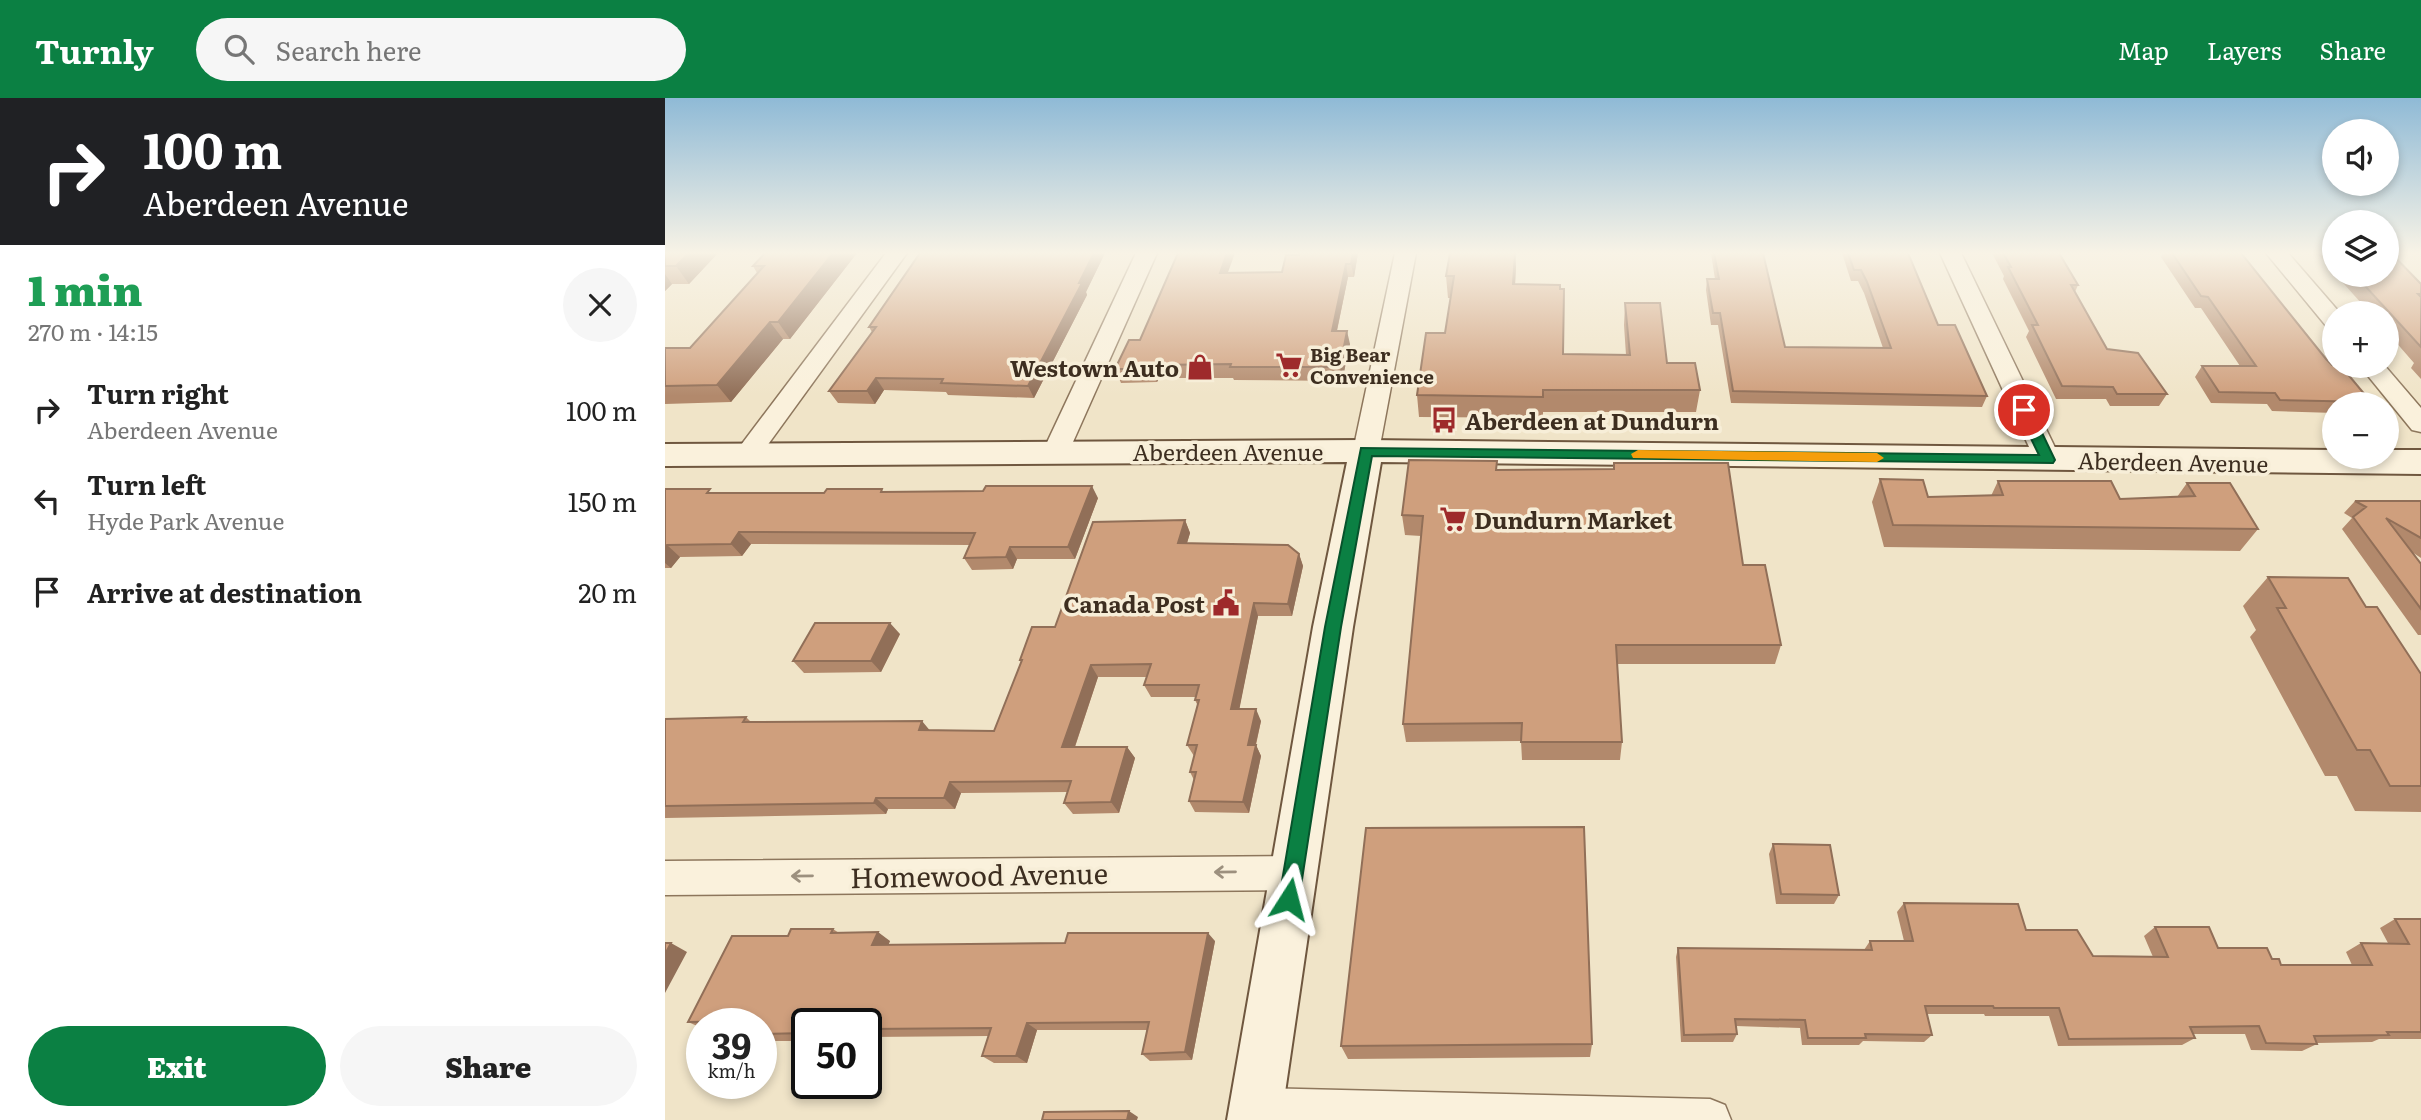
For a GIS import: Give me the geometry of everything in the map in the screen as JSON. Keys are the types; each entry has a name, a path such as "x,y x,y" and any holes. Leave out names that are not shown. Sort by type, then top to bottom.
{"main road":[{"name":"Aberdeen Avenue","path":"665,455 1366,451 2421,462"},
{"path":"1255,1114 1293,873 1366,451"}],"street":[{"path":"747,455 862,301"},
{"path":"1056,452 1125,301"},
{"path":"1366,451 1396,301"},
{"path":"1973,301 2048,460"},
{"path":"2382,378 2421,424"},
{"name":"Homewood Avenue","path":"665,878 1293,873"},
{"path":"1255,1114 1710,1120"}],"building":[{"path":"733,301 795,301 778,322 770,322 717,385 665,386 665,348 690,348"},
{"path":"887,301 1073,301 1028,386 941,383 943,379 876,378 867,391 829,391 876,327 869,327"},
{"path":"1157,301 1338,301 1332,331 1347,331 1340,367 1230,367 1231,364 1154,365 1152,369 1115,369 1129,340 1140,340"},
{"path":"1450,301 1564,301 1563,354 1630,355 1625,303 1660,303 1667,363 1695,363 1700,390 1543,390 1543,397 1417,395 1426,333 1445,333"},
{"path":"1711,301 1774,301 1785,347 1891,348 1874,301 1928,301 1938,325 1955,325 1987,396 1733,391 1720,313 1713,313"},
{"path":"2025,301 2080,301 2107,349 2138,353 2167,394 2117,394 2113,387 2062,386 2032,325 2038,325"},
{"path":"2211,301 2279,301 2322,354 2322,378 2351,378 2363,392 2322,392 2322,401 2280,400 2275,393 2219,392 2202,366 2256,366"},
{"path":"2379,301 2421,301 2421,347 2399,323 2399,301"},
{"path":"1409,460 1497,461 1496,470 1614,469 1614,463 1728,463 1743,565 1765,565 1781,645 1616,645 1622,742 1521,742 1522,723 1403,724 1423,516 1402,515"},
{"path":"1880,479 1923,480 1928,497 2003,495 1998,481 2111,481 2120,499 2195,496 2187,483 2230,483 2258,529 1893,525"},
{"path":"986,486 1092,486 1068,547 1010,547 1006,557 964,558 975,533 739,532 731,544 667,545 665,548 665,489 710,489 707,493 824,493 827,489 882,489 881,492 983,491"},
{"path":"2355,501 2421,501 2421,538 2386,518 2421,564 2421,609 2353,517 2366,507"},
{"path":"1185,520 1178,543 1288,545 1299,554 1288,604 1254,603 1231,709 1256,709 1248,745 1256,745 1243,802 1189,801 1196,772 1190,772 1197,745 1187,745 1199,700 1195,700 1199,685 1144,685 1151,664 1091,665 1062,747 1127,747 1111,802 1064,803 1071,781 950,782 944,798 876,798 874,803 665,806 665,719 746,717 743,722 922,721 919,730 994,731 1032,627 1055,627 1093,522"},
{"path":"2268,577 2348,578 2366,607 2377,607 2421,674 2421,786 2390,786 2370,750 2357,750 2277,608 2286,608"},
{"path":"815,623 890,623 871,661 793,661"},
{"path":"1584,827 1592,1044 1341,1046 1366,828"},
{"path":"1773,844 1830,845 1839,895 1781,894"},
{"path":"1904,903 2018,904 2026,930 2077,930 2093,956 2168,957 2155,927 2209,927 2218,948 2267,948 2272,959 2279,959 2281,965 2372,965 2361,943 2409,944 2395,919 2421,919 2421,1032 2314,1036 2317,1044 2266,1043 2259,1026 2190,1027 2195,1038 2069,1039 2059,1008 1925,1006 1932,1035 1865,1034 1866,1038 1808,1038 1805,1020 1735,1019 1737,1034 1684,1035 1678,948 1872,950 1870,941 1913,941"},
{"path":"791,929 833,929 831,933 878,932 872,945 1065,943 1068,933 1208,933 1185,1052 1142,1054 1149,1022 1027,1023 1016,1056 982,1056 991,1028 882,1029 882,1008 791,1008 791,1033 777,1034 777,1008 695,1008 732,936 788,936"},
{"path":"665,943 671,943 665,954"},
{"path":"1129,1111 1127,1120 1042,1120 1044,1112"}],"slow traffic":[{"path":"1638,454 1877,458"}],"place":[{"name":"Big Bear Convenience","path":"1289,365"},
{"name":"Westown Auto","path":"1200,367"},
{"name":"Aberdeen at Dundurn","path":"1444,420"},
{"name":"Dundurn Market","path":"1453,519"},
{"name":"Canada Post","path":"1226,603"}],"route":[{"path":"1289,899 1333,627 1366,451 2048,460 2024,410"}]}
